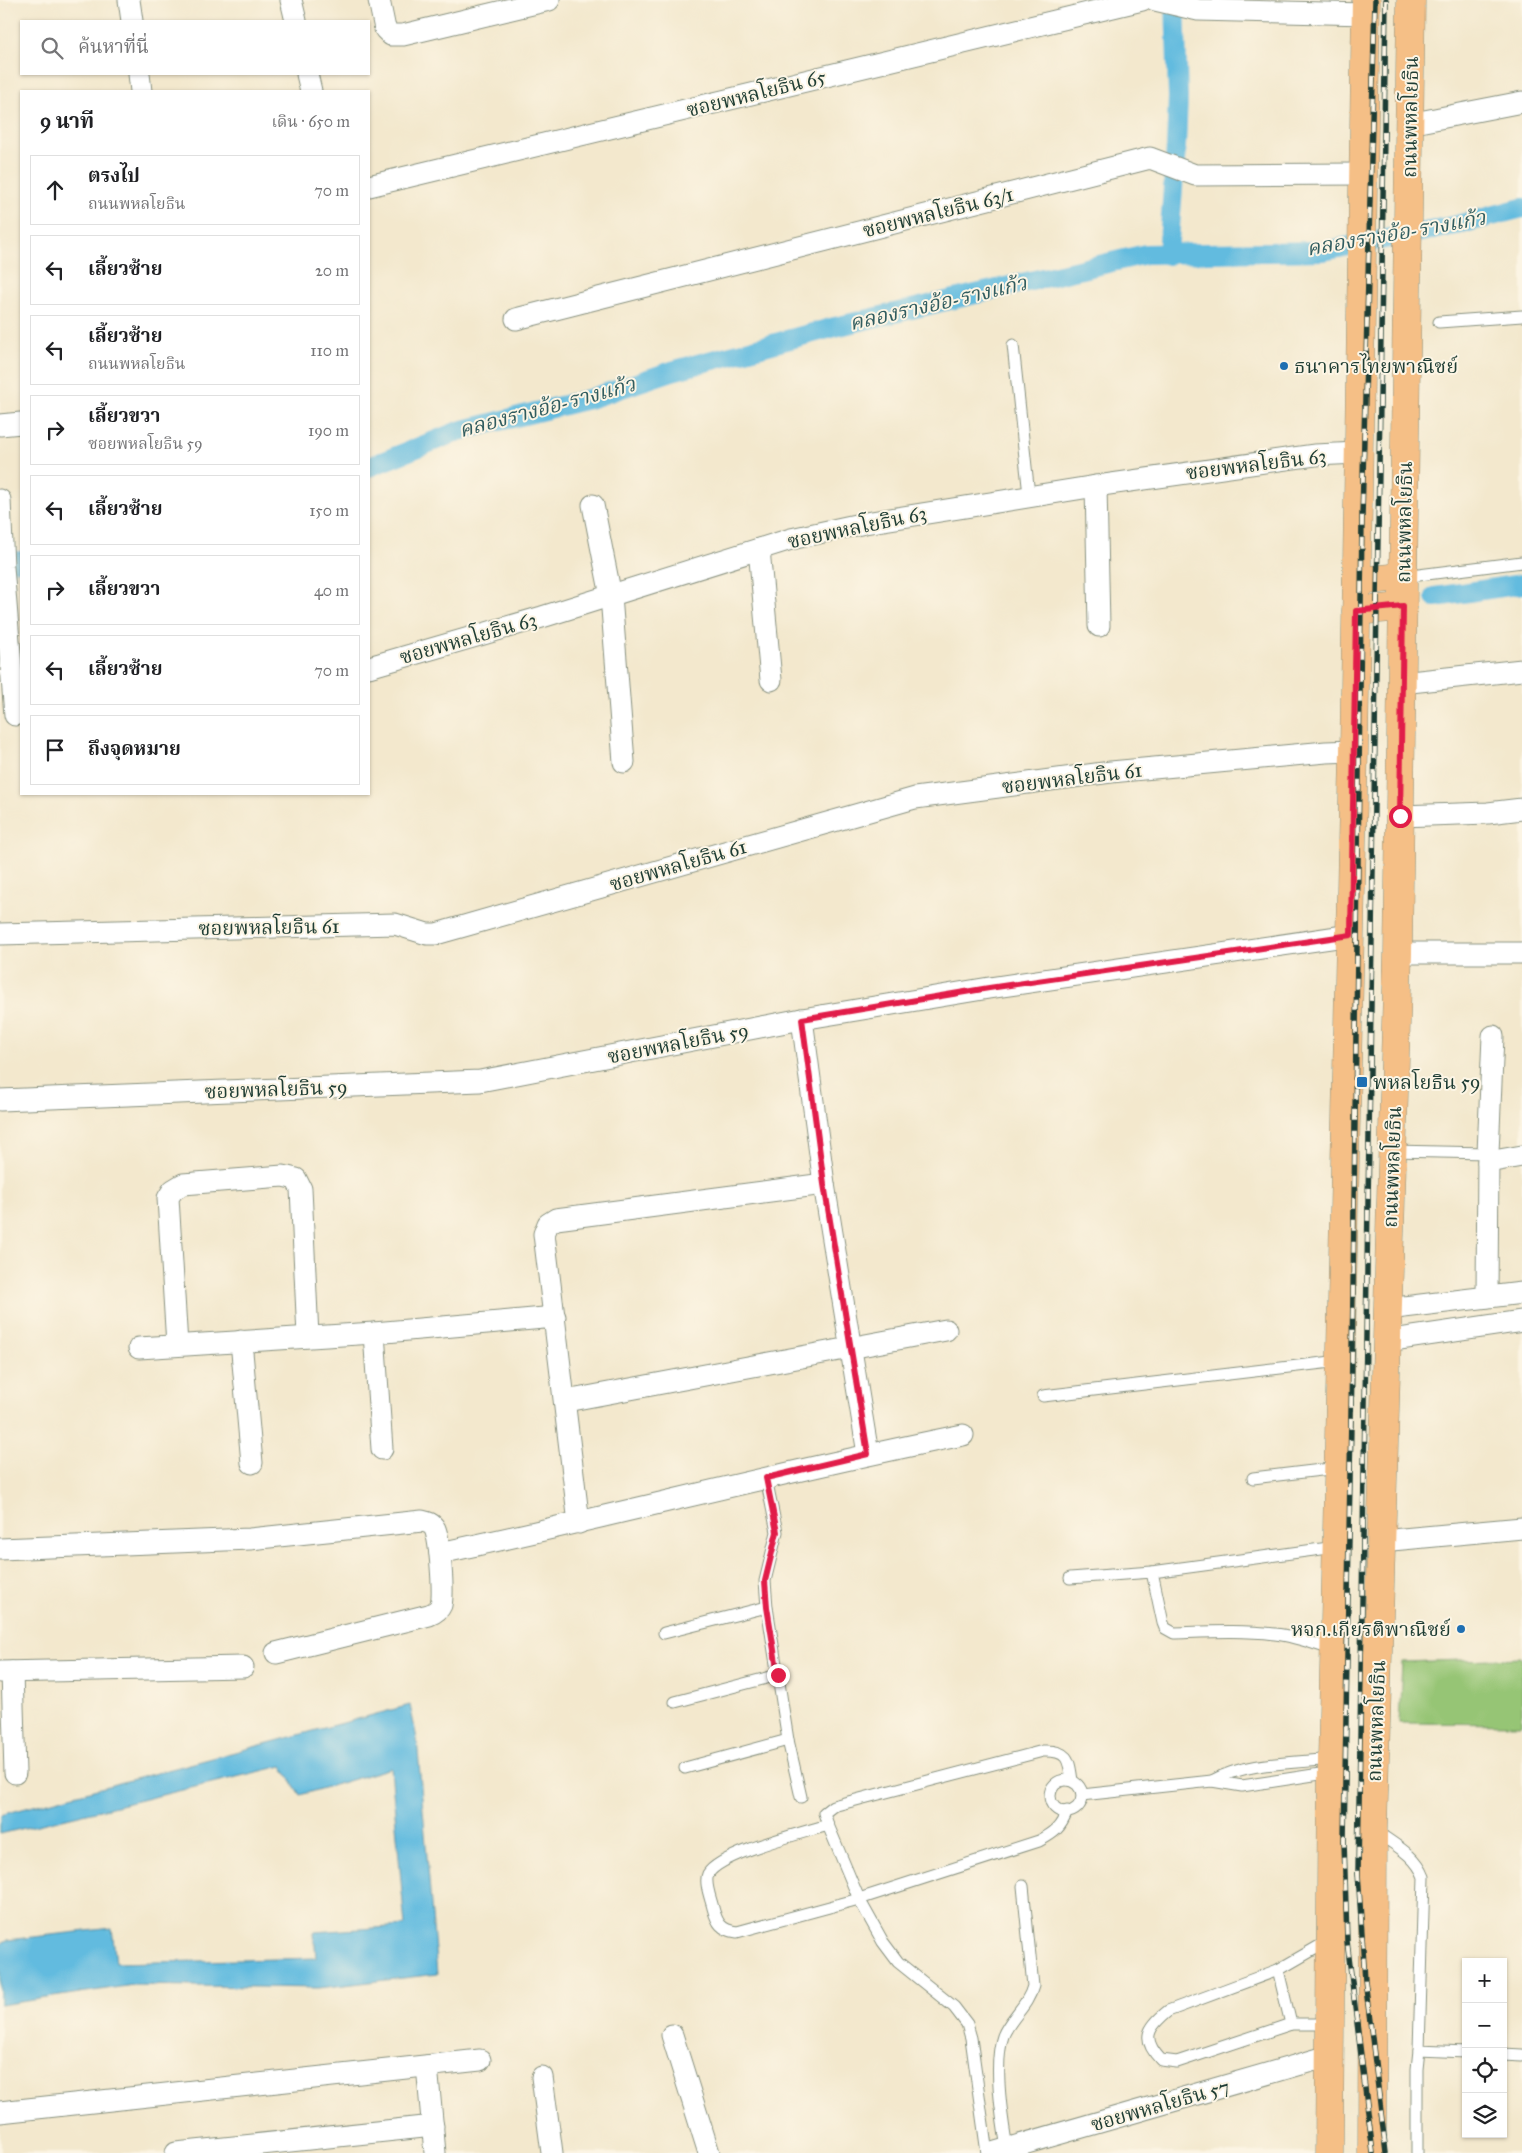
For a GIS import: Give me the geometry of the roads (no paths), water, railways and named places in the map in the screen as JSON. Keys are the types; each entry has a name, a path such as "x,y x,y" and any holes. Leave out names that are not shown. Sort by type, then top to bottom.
{"main road":[{"name":"ถนนพหลโยธิน","path":"1372,2153 1373,1829 1398,953 1411,0"},
{"name":"ถนนพหลโยธิน","path":"1329,2153 1332,1765 1351,935 1366,7"},
{"path":"1357,582 1403,577"},
{"path":"1356,611 1403,606"}],"street":[{"path":"129,0 132,20"},
{"path":"292,0 296,20"},
{"path":"379,0 385,28 390,35 397,35 549,0"},
{"name":"ซอยพหลโยธิน 65","path":"370,186 1142,0"},
{"path":"1155,0 1198,10 1366,7"},
{"path":"139,75 141,90"},
{"path":"307,75 311,90"},
{"path":"1409,124 1522,102"},
{"name":"ซอยพหลโยธิน 63/1","path":"516,320 1150,158 1195,175 1363,174"},
{"path":"0,425 20,423"},
{"name":"ซอยพหลโยธิน 63","path":"370,667 611,596 791,539 866,523 1029,495 1316,455 1358,453"},
{"path":"1096,486 1099,626"},
{"path":"0,500 12,715"},
{"path":"593,505 611,596 624,762"},
{"path":"760,549 771,680"},
{"path":"1401,683 1522,670"},
{"name":"ซอยพหลโยธิน 61","path":"0,934 395,924 426,934 436,934 915,798 1111,772 1354,751"},
{"path":"1400,816 1488,813 1522,809"},
{"name":"ซอยพหลโยธิน 59","path":"0,1100 480,1081 802,1019 989,988 1351,935"},
{"path":"1398,953 1522,953"},
{"path":"802,1019 824,1184 868,1454"},
{"path":"1487,1297 1488,1157 1493,1036"},
{"path":"1488,1157 1522,1156"},
{"path":"177,1345 168,1198 173,1190 183,1184 283,1176 296,1179 301,1189 308,1336"},
{"path":"579,1523 566,1401 544,1234 548,1224 556,1219 824,1184"},
{"path":"1387,1309 1522,1293"},
{"path":"139,1348 374,1333 555,1317"},
{"path":"1386,1341 1522,1321"},
{"path":"566,1401 946,1330"},
{"path":"374,1333 382,1449"},
{"path":"241,1341 252,1463"},
{"path":"440,1553 579,1523 868,1454 962,1434"},
{"path":"0,1549 250,1539 422,1520 428,1522 435,1529 440,1553 441,1600 439,1608 435,1612 429,1616 276,1653"},
{"path":"1381,1541 1522,1528"},
{"path":"15,1773 6,1672 243,1667"},
{"path":"672,2035 709,2153"},
{"name":"ซอยพหลโยธิน 57","path":"995,2151 1329,2056"},
{"path":"0,2112 480,2060"},
{"path":"427,2066 435,2153"},
{"path":"542,2077 552,2153"},
{"path":"176,2153 433,2126"}],"lane":[{"path":"1439,322 1522,316"},
{"path":"1013,345 1029,495"},
{"path":"1403,577 1522,562"},
{"path":"1392,1151 1488,1157"},
{"path":"1044,1396 1340,1361"},
{"path":"1253,1478 1338,1468"},
{"path":"766,1478 777,1532 765,1581 767,1607 788,1740 801,1796"},
{"path":"1070,1578 1152,1572 1336,1547"},
{"path":"1152,1572 1163,1623 1169,1631 1174,1633 1228,1632 1276,1634 1299,1638 1334,1650"},
{"path":"664,1633 767,1607"},
{"path":"675,1702 778,1675"},
{"path":"685,1768 788,1740"},
{"path":"995,2151 967,2024 954,2007 898,1962 883,1942 859,1899 824,1813 833,1806 1043,1751 1056,1750 1066,1757 1070,1764 1072,1781"},
{"path":"1082,1795 1212,1782 1242,1786 1332,1765"},
{"path":"1212,1782 1226,1773 1243,1769 1332,1765"},
{"path":"828,1825 764,1845 730,1858 715,1867 708,1875 706,1882 716,1921 721,1928 737,1932 859,1899 1039,1841 1055,1833 1062,1826 1066,1812 1078,1806 1082,1795 1081,1789 1072,1781 1060,1781 1051,1790 1050,1796 1055,1807 1066,1812"},
{"path":"1373,1829 1413,1858 1421,1868 1424,1877 1417,2084 1417,2153"},
{"path":"995,2151 1001,2112 1000,2051 1003,2035 1030,1997 1033,1986 1023,1886"},
{"path":"1329,2024 1291,2024 1177,2062 1161,2060 1149,2045 1148,2033 1156,2021 1168,2011 1278,1970 1330,1940"},
{"path":"1278,1970 1291,2024"},
{"path":"1419,2050 1462,2052"},
{"path":"1507,2054 1522,2055"}],"water":[{"path":"410,1705 417,1739 437,1974 319,1988 133,1985 0,2005 0,1943 7,1940 112,1928 116,1963 316,1958 314,1932 405,1926 391,1768 300,1795 282,1766 0,1834 0,1815"}],"waterway":[{"path":"1168,255 1178,97 1175,0"},
{"name":"คลองรางอ้อ-รางแก้ว","path":"370,467 459,431 589,399 672,371 835,327 1146,254 1323,251 1457,225 1522,208"},
{"name":"คลองรางอ้อ-รางแก้ว","path":"0,562 20,561"},
{"path":"1435,597 1522,584"}],"railway":[{"path":"1373,2153 1347,1941 1344,1841 1353,1291 1362,518 1375,0"},
{"path":"1386,0 1358,1873 1365,1980 1386,2153"}],"place":[{"name":"ธนาคารไทยพาณิชย์","path":"1284,366"},
{"name":"พหลโยธิน 59","path":"1362,1082"},
{"name":"หจก.เกียรติพาณิชย์","path":"1461,1629"}]}
